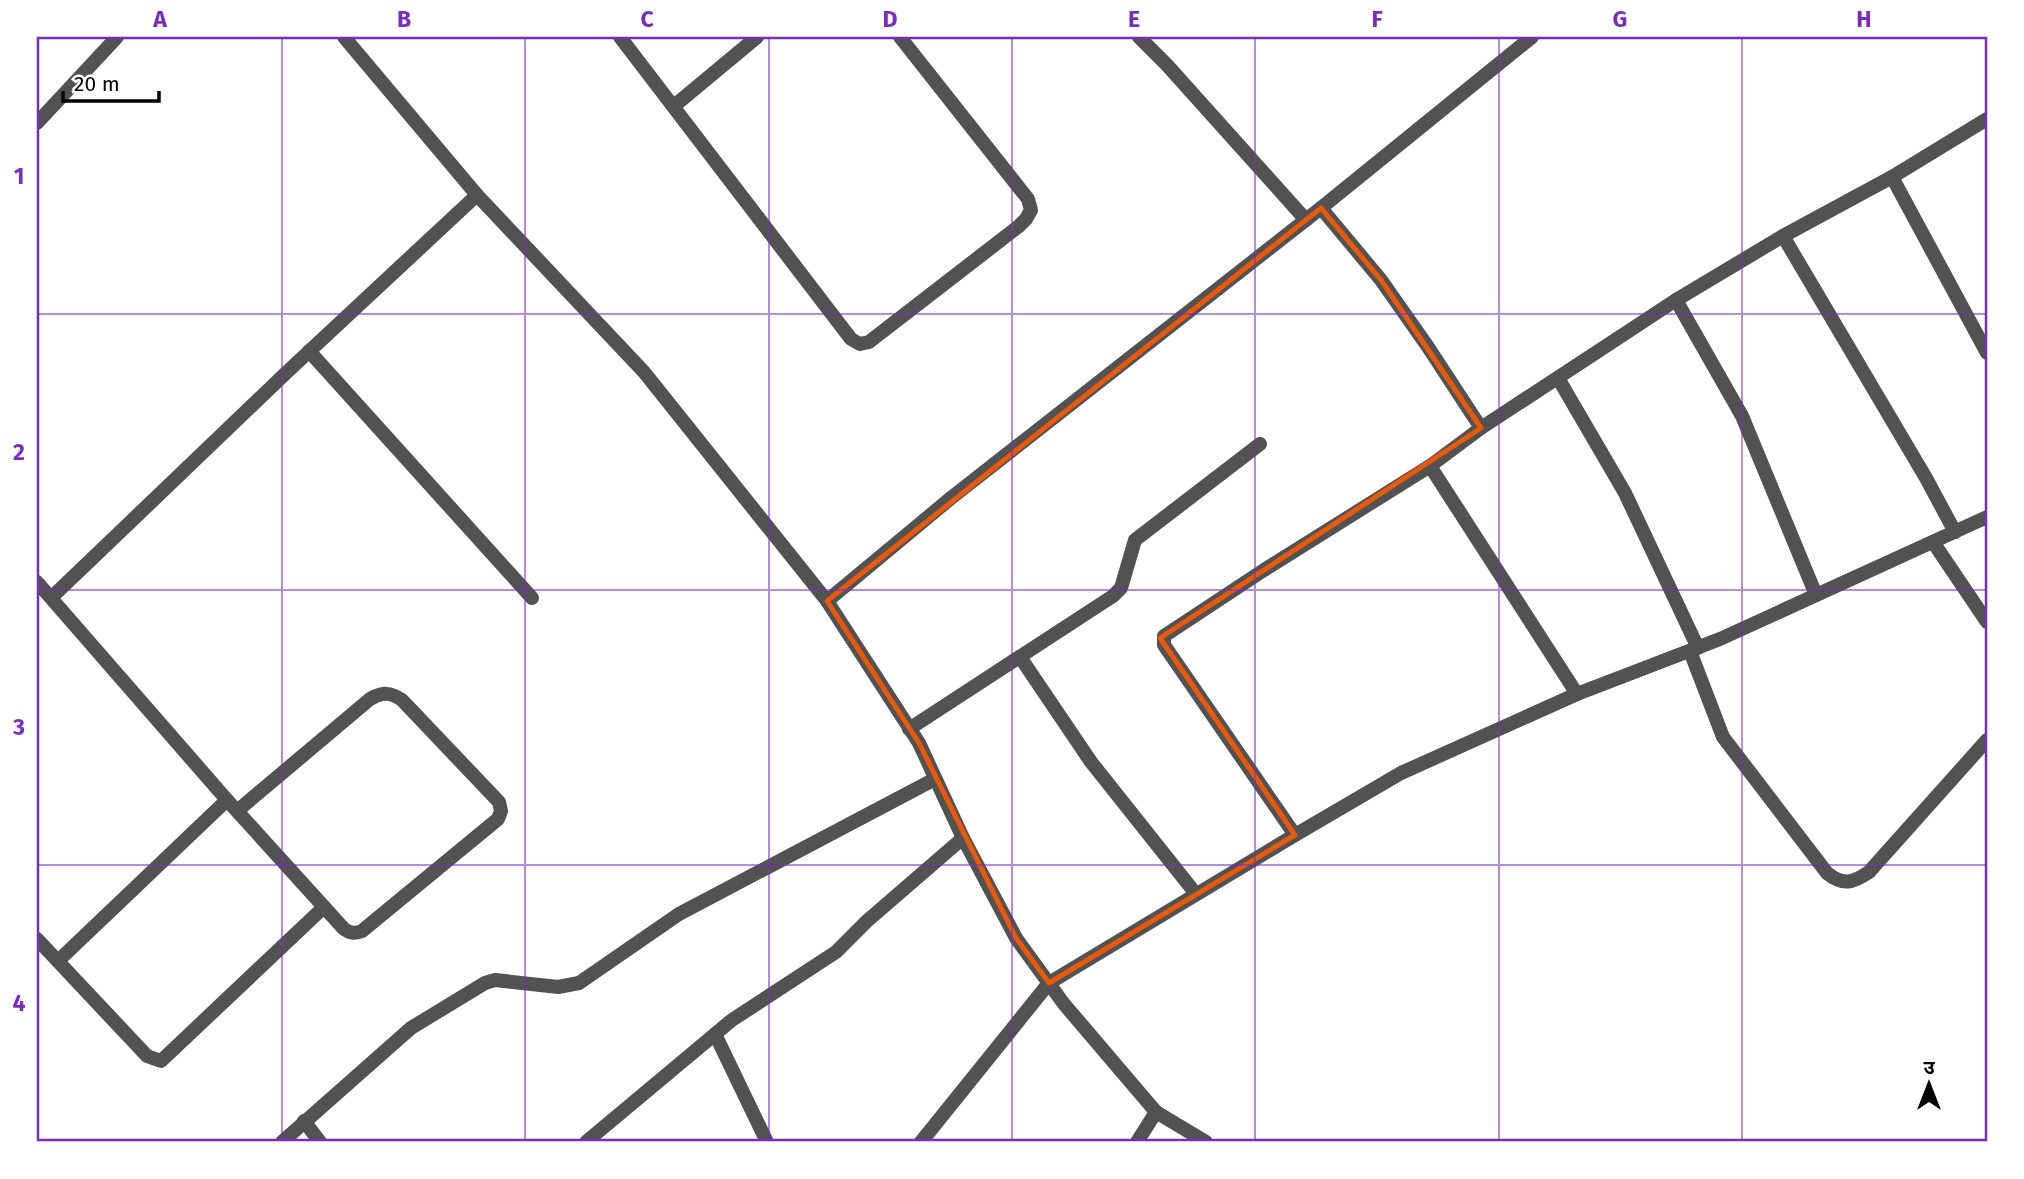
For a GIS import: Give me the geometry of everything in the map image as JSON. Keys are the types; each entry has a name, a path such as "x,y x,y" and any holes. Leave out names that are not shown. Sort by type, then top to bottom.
{"street":[{"path":"37,123 117,37"},
{"path":"344,37 477,195 644,372 827,601 919,743 963,838 1016,937 1128,1082 1156,1112 1206,1142"},
{"path":"620,37 851,340 860,344 869,342 1019,226 1031,210 1028,199 900,37"},
{"path":"674,106 757,37"},
{"path":"1139,37 1306,220"},
{"path":"827,601 951,498 1306,220 1531,37"},
{"path":"1295,835 1164,645 1164,638 1264,570 1430,466 1481,428 1676,300 1783,236 1892,177 1987,119"},
{"path":"1892,177 1987,353"},
{"path":"52,597 309,351 477,195"},
{"path":"1321,208 1381,280 1481,428"},
{"path":"1783,236 1955,532"},
{"path":"1676,300 1742,416 1816,595"},
{"path":"309,351 532,598"},
{"path":"1558,378 1625,493 1694,649 1723,737 1827,873 1844,883 1856,881 1869,872 1987,740"},
{"path":"909,729 1113,596 1121,588 1135,540 1260,444"},
{"path":"1430,466 1577,694"},
{"path":"921,1142 1049,982 1295,835 1401,773 1577,694 1694,649 1987,517"},
{"path":"1933,542 1987,622"},
{"path":"37,582 232,806 348,932 362,931 498,819 501,811 499,802 402,700 391,693 380,693 232,806 58,961"},
{"path":"1020,657 1091,762 1196,894"},
{"path":"282,1142 411,1028 485,983 495,980 558,987 579,982 679,914 935,779"},
{"path":"586,1142 732,1020 836,952 867,921 963,838"},
{"path":"37,939 147,1056 161,1061 324,907"},
{"path":"715,1034 767,1142"},
{"path":"1137,1142 1156,1112"},
{"path":"304,1121 320,1142"}],"highlighted area":[{"path":"1321,208 1381,280 1481,428 1160,638 1295,835 1049,983 1016,938 919,743 827,601"}]}
